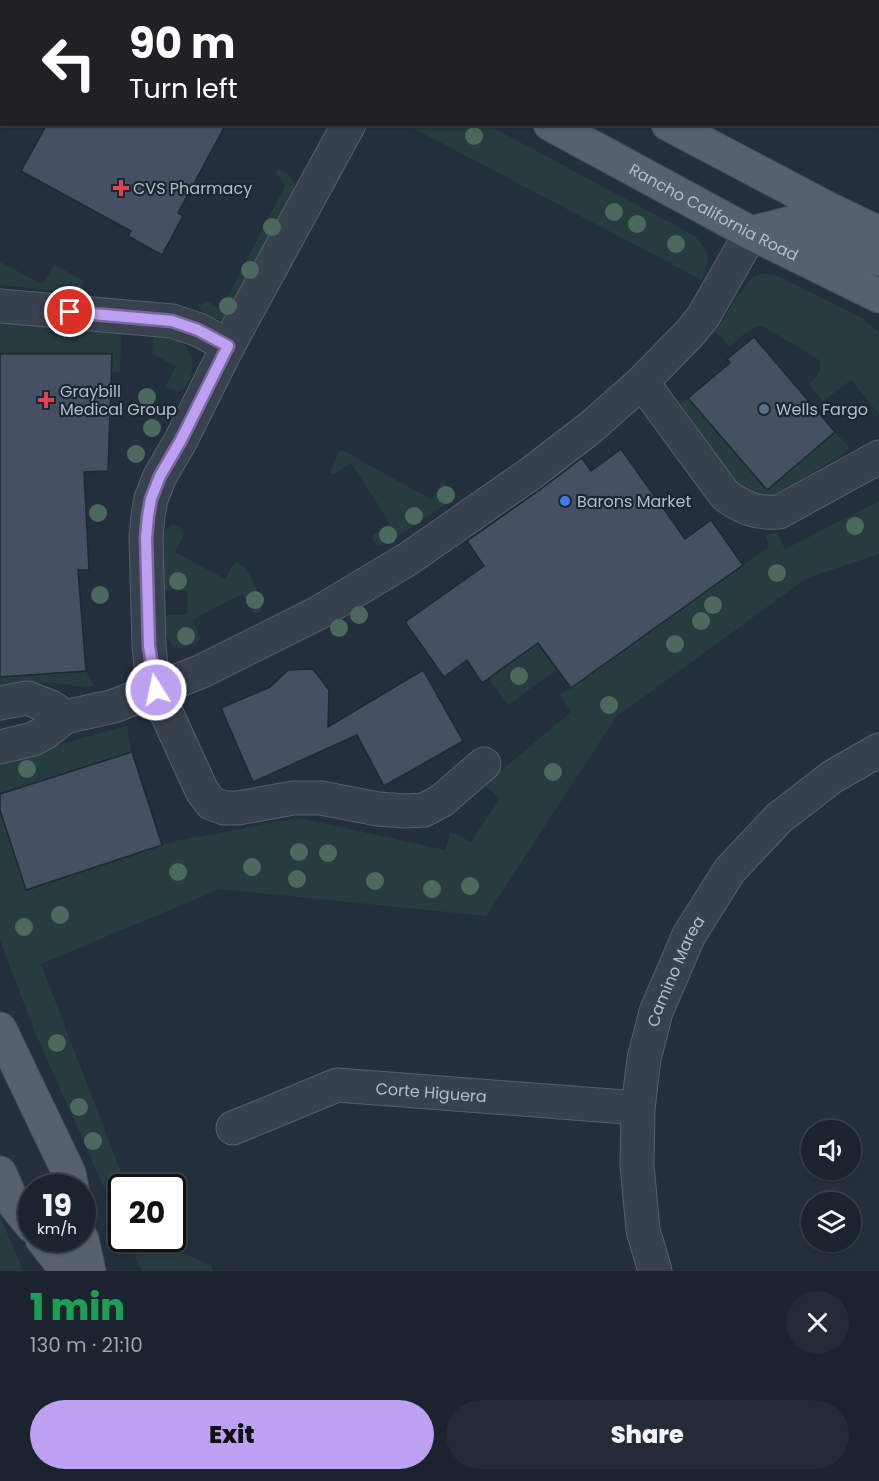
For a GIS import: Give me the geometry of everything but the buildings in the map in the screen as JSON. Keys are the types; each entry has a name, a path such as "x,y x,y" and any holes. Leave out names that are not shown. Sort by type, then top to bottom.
{"main road":[{"name":"Rancho California Road","path":"554,126 751,233 879,296"},
{"path":"672,126 879,233"},
{"path":"751,233 798,221 879,259"},
{"path":"0,1029 69,1174"},
{"path":"0,1173 12,1201 18,1208"},
{"path":"52,1252 67,1271"},
{"path":"85,1252 89,1271"}],"street":[{"path":"348,126 228,346 181,440 160,476 151,499 146,550 149,646 156,690 202,791 212,803 224,808 238,808 293,798 321,798 378,809 424,810 441,801 484,764"},
{"path":"0,747 33,739 65,717 114,706 202,671 318,613 408,559 521,480 590,428 642,382 703,317 751,233"},
{"path":"0,306 172,321 198,330 228,346"},
{"path":"642,382 725,495 753,510 765,513 779,512 879,457"},
{"path":"0,703 27,698 51,707 65,717"},
{"name":"Camino Marea","path":"655,1271 644,1230 637,1165 638,1108 644,1059 656,1012 689,935 730,870 779,818 832,777 879,750"},
{"name":"Corte Higuera","path":"232,1128 337,1085 638,1108"}],"green space":[{"path":"409,126 490,126 695,236 704,247 708,257 702,280"},
{"path":"278,169 292,179 295,184 294,190 225,319 209,316 202,312 199,305 207,301 217,307 225,302 285,186 275,173"},
{"path":"0,262 42,284 55,265 82,280 82,287 75,293 0,285"},
{"path":"773,274 860,317 879,332 878,413 851,380 823,401 809,384 818,374 820,362 764,327 749,330 730,347 715,331 753,276"},
{"path":"0,323 121,334 120,372 111,372 112,354 0,354"},
{"path":"153,335 179,341 191,356 192,369 189,381 179,391 165,387 176,367 152,353"},
{"path":"688,398 767,490 835,432 849,447 844,454 762,502 736,486 680,403"},
{"path":"340,450 432,500 441,484 444,483 454,495 454,499 382,546 377,545 373,540 373,535 390,523 351,463 331,474"},
{"path":"879,501 879,554 807,578 616,717 486,916 220,889 41,964 122,1174 108,1174 108,1197 34,1030 0,940 0,810 26,890 175,841 299,818 445,850 451,832 471,842 500,798 484,785 571,712 560,695 769,547 766,536 777,532 785,549"},
{"path":"172,525 178,526 184,535 175,552 225,579 236,562 245,568 259,595 261,611 257,613 253,611 242,594 192,620 201,639 182,648 173,646 167,637 164,617 187,614 188,595 185,591 163,588 163,533"},
{"path":"538,643 556,670 508,705 489,679"},
{"path":"86,671 94,686 47,683 0,688 0,677"},
{"path":"127,726 132,752 0,794 0,760"},
{"path":"0,1216 23,1271 0,1271"},
{"path":"133,1252 180,1252 211,1265 213,1271 142,1271"}],"place":[{"name":"CVS Pharmacy","path":"121,188"},
{"name":"Graybill Medical Group","path":"46,400"},
{"name":"Wells Fargo","path":"764,409"},
{"name":"Barons Market","path":"565,501"}],"route":[{"path":"70,312 172,321 198,330 228,346 181,440 160,476 151,499 146,538 149,646 156,690"}]}
